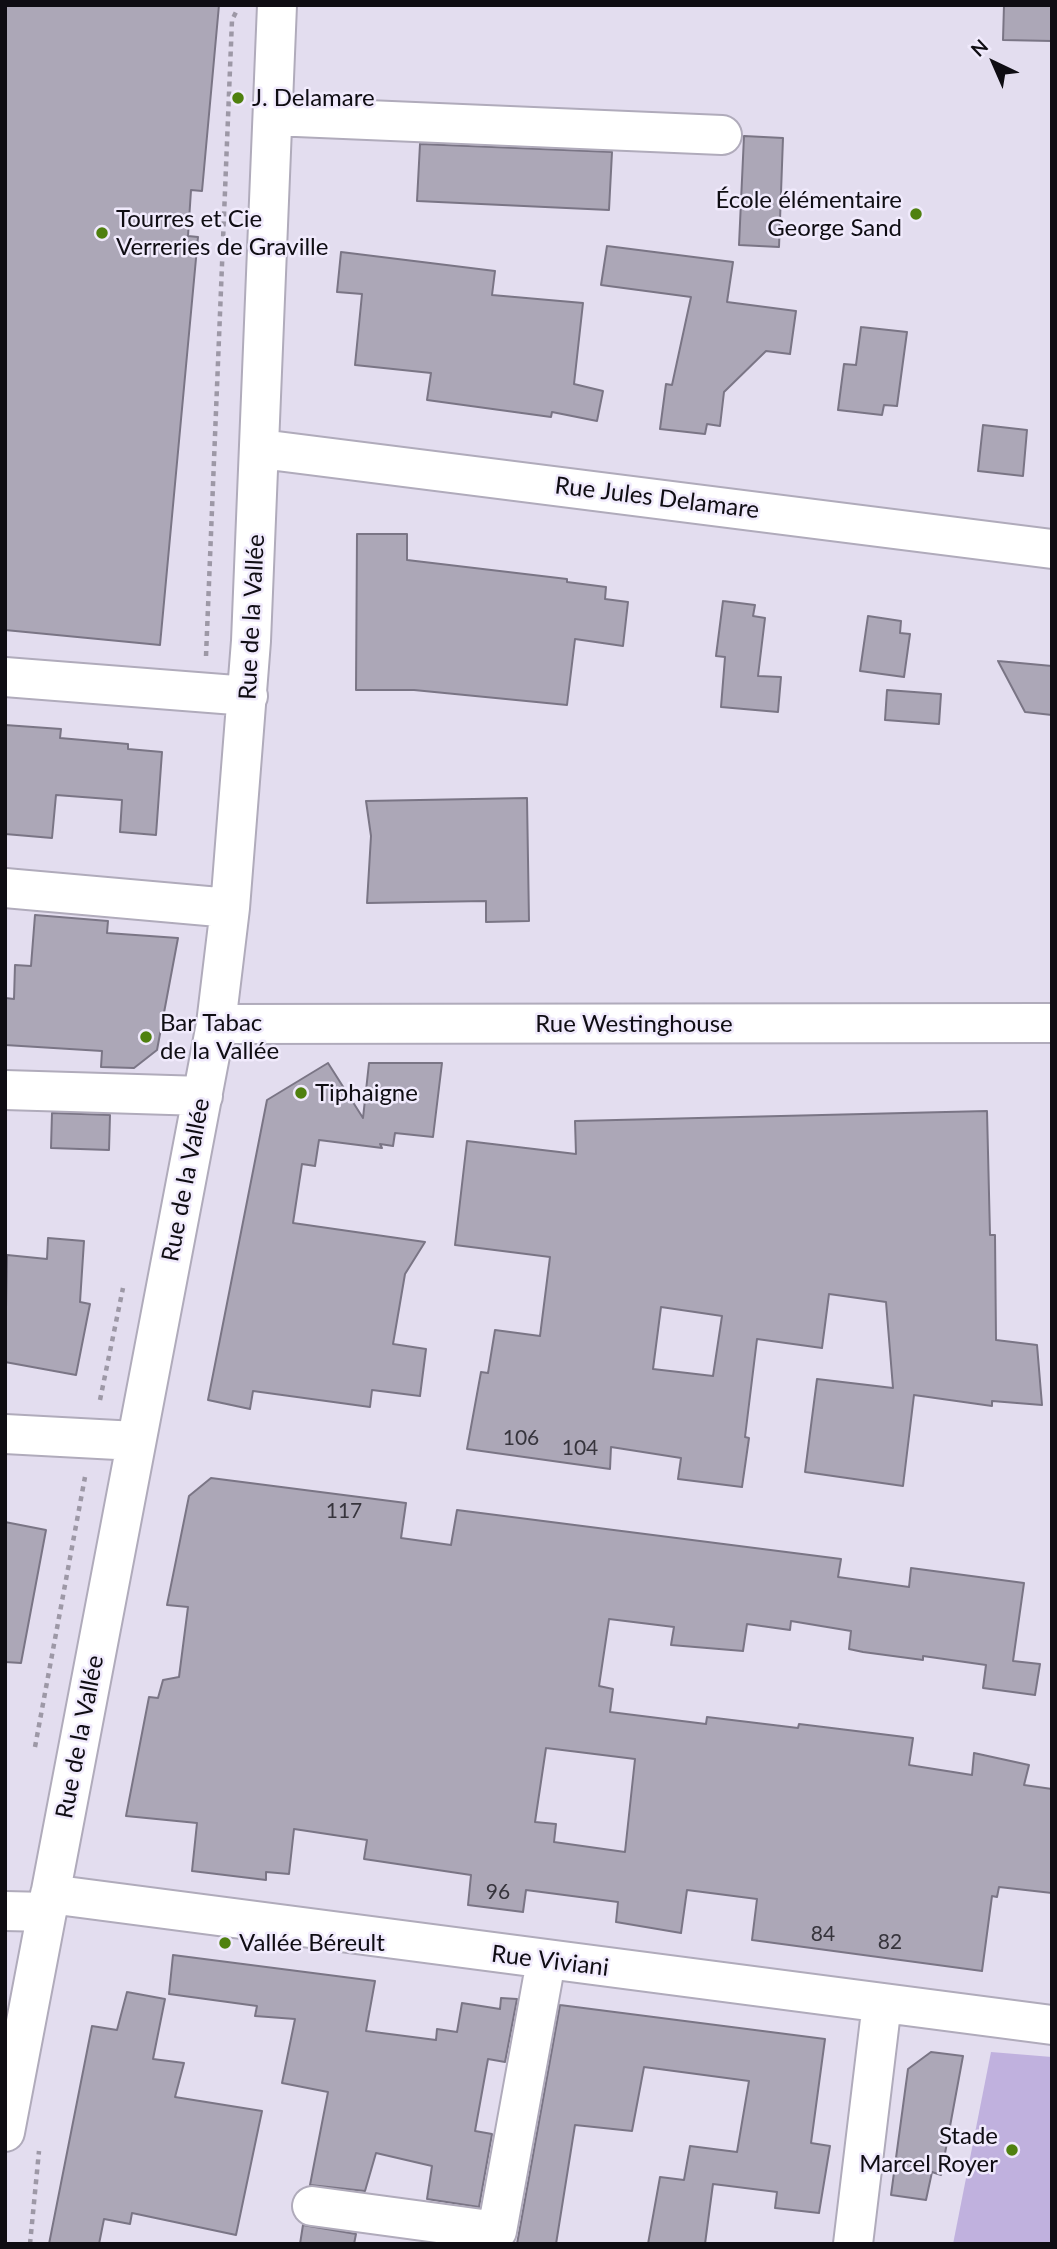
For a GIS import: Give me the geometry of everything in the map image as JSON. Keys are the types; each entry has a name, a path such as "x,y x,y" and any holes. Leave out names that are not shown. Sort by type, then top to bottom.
{"street":[{"name":"Rue de la Vallée","path":"5,2132 216,1024 230,908 248,696 261,449 277,5"},
{"path":"273,116 722,135"},
{"name":"Rue Jules Delamare","path":"261,449 1052,549"},
{"path":"5,677 248,696"},
{"path":"5,888 230,908"},
{"name":"Rue Westinghouse","path":"216,1024 1052,1023"},
{"path":"5,1090 202,1096"},
{"path":"5,1434 136,1441"},
{"name":"Rue Viviani","path":"5,1911 48,1903 546,1961 1052,2025"},
{"path":"312,2206 497,2231 546,1961"},
{"path":"853,2244 882,2003"}],"path":[{"path":"204,694 232,20 240,5"},
{"path":"35,1749 124,1280"}],"shaded area":[{"name":"Stade Marcel Royer","path":"991,2052 1052,2057 1052,2244 953,2244"}],"building":[{"name":"Tourres et Cie Verreries de Graville","path":"5,5 219,5 202,191 191,190 188,236 198,237 160,645 5,630"},
{"path":"1004,5 1052,5 1052,41 1003,40"},
{"path":"744,136 783,138 779,247 739,245"},
{"path":"420,144 612,152 609,210 417,201"},
{"path":"607,246 733,262 727,302 796,311 790,354 766,351 724,392 720,426 707,424 705,434 660,429 666,384 672,385 691,297 601,285"},
{"path":"341,252 495,271 492,295 583,303 574,384 603,391 597,421 552,412 551,417 427,400 431,373 355,365 362,294 337,292"},
{"path":"861,327 907,332 897,406 884,405 882,415 838,410 844,364 856,365"},
{"path":"983,425 1027,430 1023,476 978,471"},
{"path":"357,534 407,534 407,560 567,579 567,582 606,587 605,599 628,602 623,646 575,639 567,705 414,690 356,690"},
{"path":"723,601 755,605 753,616 765,618 758,676 781,677 778,712 721,707 725,657 716,656"},
{"path":"868,616 901,621 900,633 910,634 904,677 860,671"},
{"path":"998,661 1052,666 1052,715 1025,712"},
{"path":"887,690 941,694 939,724 885,720"},
{"path":"5,725 61,729 60,738 128,744 128,749 162,752 156,835 120,832 122,800 56,795 52,838 5,834"},
{"path":"527,798 529,921 486,922 486,901 367,903 371,836 366,801"},
{"path":"35,915 108,921 107,933 178,938 157,1050 134,1068 101,1067 102,1051 5,1045 5,998 14,999 15,965 31,966"},
{"path":"328,1063 363,1118 369,1063 442,1063 433,1137 395,1133 393,1146 380,1144 382,1148 319,1140 315,1166 302,1164 293,1223 425,1242 405,1274 393,1344 426,1349 420,1396 372,1390 370,1407 253,1391 250,1409 208,1400 267,1100"},
{"path":"987,1111 990,1235 995,1235 996,1340 1037,1345 1042,1405 992,1401 992,1406 914,1395 903,1486 805,1472 817,1379 893,1388 886,1302 829,1294 822,1348 757,1339 742,1487 678,1479 681,1458 611,1447 610,1469 467,1449 481,1372 488,1373 495,1330 540,1336 550,1257 455,1245 467,1141 576,1154 575,1121","holes":["661,1307 722,1316 713,1376 653,1369"]},
{"path":"52,1113 110,1115 109,1150 51,1148"},
{"path":"48,1238 84,1241 80,1302 90,1304 76,1375 5,1362 7,1255 47,1259"},
{"path":"211,1478 406,1503 401,1538 451,1545 457,1510 841,1559 838,1577 909,1587 911,1568 1024,1583 1013,1661 1040,1664 1035,1695 983,1688 986,1665 923,1656 923,1660 849,1649 851,1631 791,1621 790,1630 747,1624 743,1651 671,1645 674,1627 609,1619 599,1686 613,1689 610,1712 706,1724 707,1717 798,1728 799,1724 913,1738 909,1765 972,1775 974,1753 1029,1765 1024,1785 1052,1789 1052,1893 999,1887 997,1897 992,1896 982,1971 752,1940 757,1899 687,1890 681,1933 616,1922 618,1902 526,1890 523,1912 468,1905 471,1875 364,1859 367,1840 294,1829 289,1874 266,1872 266,1880 192,1871 197,1823 126,1816 149,1697 158,1698 163,1680 179,1677 188,1607 167,1605 189,1496","holes":["546,1748 635,1759 625,1852 554,1842 556,1824 535,1822"]},
{"path":"5,1522 46,1530 21,1663 5,1662"},
{"path":"173,1955 375,1981 366,2031 436,2040 437,2029 457,2032 462,2003 500,2009 501,1998 517,1999 505,2062 488,2059 475,2131 492,2134 479,2207 427,2199 432,2166 376,2153 365,2191 310,2185 328,2092 282,2083 295,2019 255,2016 257,2006 169,1994"},
{"path":"127,1992 165,1999 153,2059 184,2063 175,2097 262,2111 236,2235 132,2213 130,2224 104,2219 99,2244 49,2244 92,2026 117,2030"},
{"path":"560,2005 825,2039 811,2143 830,2146 819,2213 775,2208 777,2192 713,2184 705,2244 648,2244 660,2177 684,2180 690,2146 737,2152 749,2081 644,2067 632,2131 575,2125 556,2244 517,2244"},
{"path":"931,2052 963,2056 941,2175 932,2172 926,2200 891,2195 908,2069"},
{"path":"303,2225 356,2234 354,2244 300,2244"}],"place":[{"name":"J. Delamare","path":"238,98"},
{"name":"École élémentaire George Sand","path":"916,214"},
{"name":"Tourres et Cie Verreries de Graville","path":"102,233"},
{"name":"Bar Tabac de la Vallée","path":"146,1037"},
{"name":"Tiphaigne","path":"301,1093"},
{"name":"Vallée Béreult","path":"225,1943"},
{"name":"Stade Marcel Royer","path":"1012,2150"}]}
